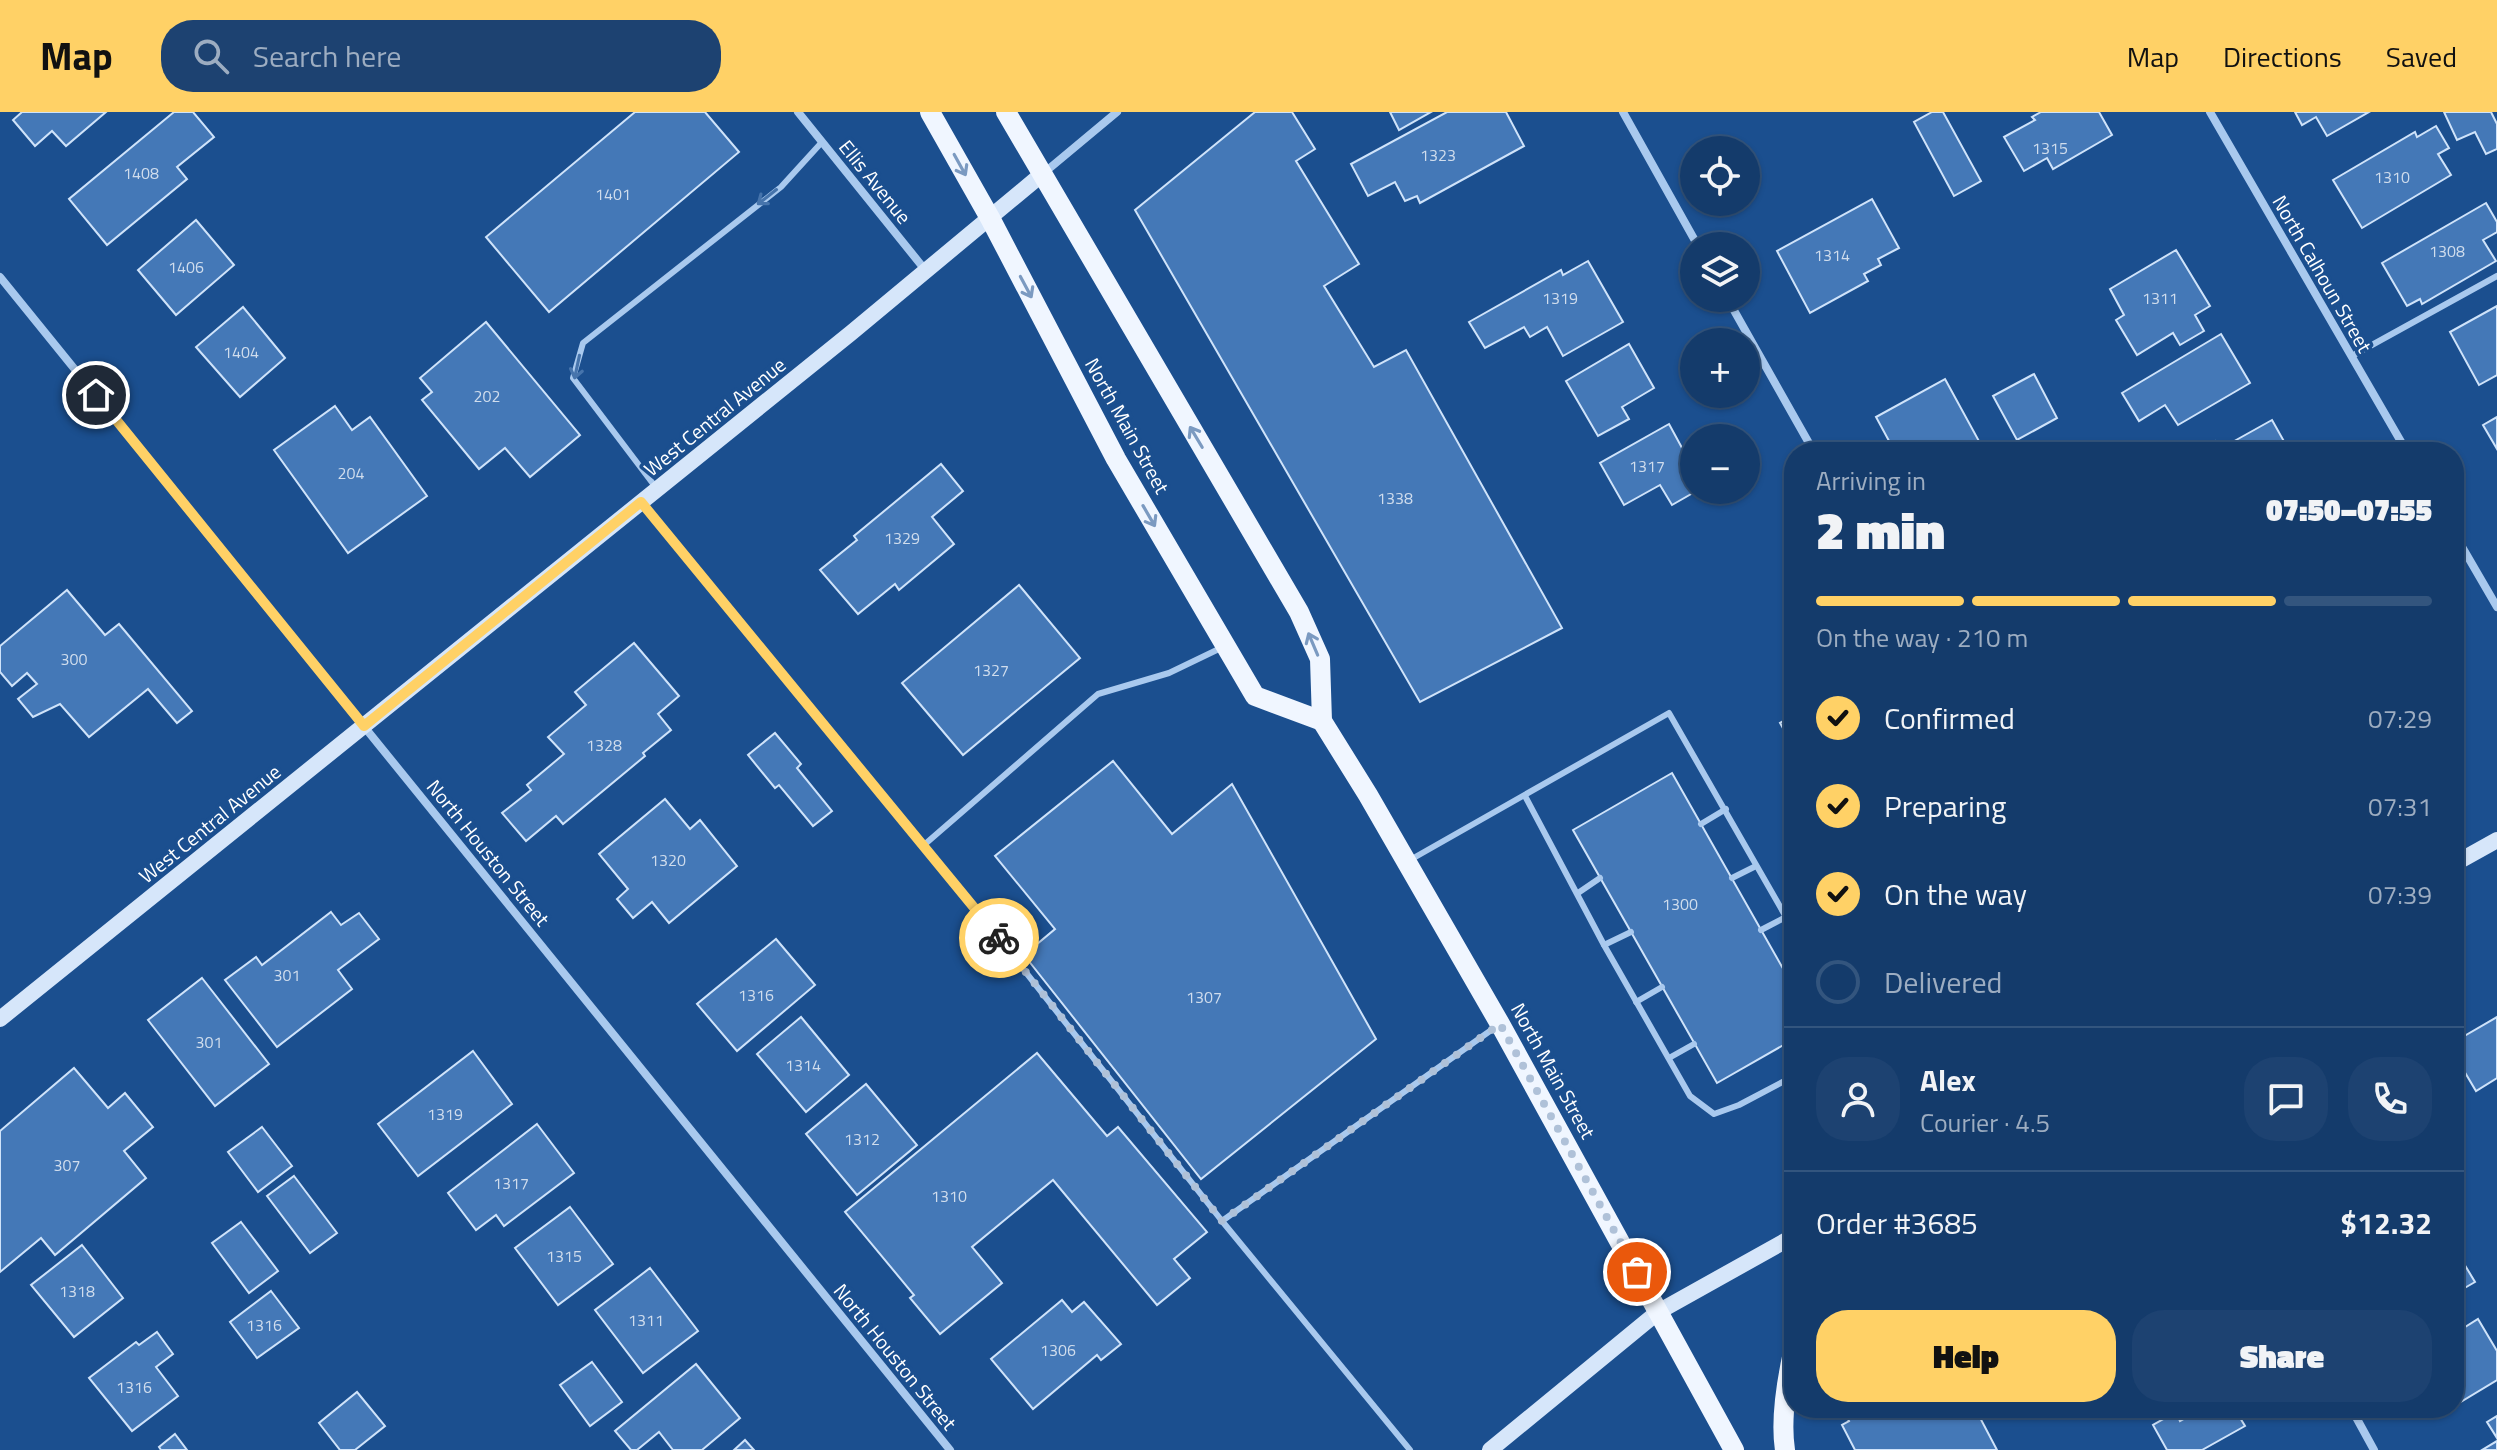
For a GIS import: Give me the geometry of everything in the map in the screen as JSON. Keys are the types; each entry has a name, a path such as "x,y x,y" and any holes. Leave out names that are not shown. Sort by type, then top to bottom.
{"main road":[{"name":"North Main Street","path":"930,112 990,218 1116,459 1255,696 1322,721"},
{"name":"North Main Street","path":"1006,112 1299,612 1320,659 1322,721 1500,1024 1734,1450"},
{"path":"1785,1418 1785,1450"}],"street":[{"name":"Ellis Avenue","path":"798,112 927,272"},
{"path":"1041,175 1117,112"},
{"path":"1623,112 1690,232"},
{"name":"North Calhoun Street","path":"2210,112 2401,442"},
{"name":"West Central Avenue","path":"0,1019 927,272 1041,175"},
{"name":"North Houston Street","path":"0,277 950,1450"},
{"path":"1735,312 1808,442"},
{"path":"2464,550 2497,607"},
{"path":"2464,858 2497,840"},
{"path":"1490,1450 1658,1312 1784,1242"},
{"path":"2356,1418 2374,1450"}],"lane":[{"path":"657,489 573,378 583,343 781,187 822,142"},
{"path":"2352,356 2497,276"},
{"path":"641,502 924,845 1222,1221 1410,1450"},
{"path":"924,845 1098,694 1169,673 1226,646"},
{"path":"1407,862 1669,713 1784,914"},
{"path":"1525,796 1604,945 1690,1096 1714,1114 1739,1105 1784,1081"},
{"path":"1701,824 1726,809"},
{"path":"1732,878 1756,866"},
{"path":"1578,893 1600,878"},
{"path":"1761,930 1784,918"},
{"path":"1604,945 1631,932"},
{"path":"1636,1002 1662,987"},
{"path":"1222,1221 1500,1024"},
{"path":"1669,1058 1694,1044"}],"building":[{"path":"22,112 106,112 66,146 52,131 35,146 13,120"},
{"path":"174,112 193,112 214,137 177,167 187,179 107,245 69,199"},
{"path":"635,112 705,112 739,152 549,312 486,237"},
{"path":"1255,112 1292,112 1315,149 1296,161 1359,264 1324,286 1374,367 1406,350 1562,628 1420,702 1135,210"},
{"path":"1390,112 1431,112 1399,130"},
{"path":"1447,112 1506,112 1524,146 1420,203 1417,196 1405,201 1395,182 1368,196 1351,164"},
{"path":"1932,112 1943,112 1981,181 1954,196 1914,122"},
{"path":"2041,112 2099,112 2112,135 2053,169 2047,158 2024,171 2004,137 2035,120 2032,117"},
{"path":"2295,112 2369,112 2327,136 2316,117 2302,125"},
{"path":"2444,112 2491,112 2497,124 2497,149 2486,154 2475,132 2457,140"},
{"path":"2436,126 2449,148 2438,154 2451,175 2362,228 2333,180 2415,132 2417,137"},
{"path":"1872,199 1899,248 1878,259 1881,265 1864,274 1868,281 1810,313 1777,251"},
{"path":"2486,203 2497,222 2497,232 2483,240 2496,261 2422,304 2420,299 2407,306 2382,263"},
{"path":"196,220 234,265 176,315 138,270"},
{"path":"2176,250 2210,306 2195,315 2204,331 2180,345 2173,333 2137,355 2116,320 2124,315 2110,289"},
{"path":"1588,261 1623,322 1563,356 1547,327 1530,337 1524,327 1485,348 1469,322 1561,270 1563,275"},
{"path":"2497,306 2497,375 2479,385 2450,332"},
{"path":"243,307 285,358 240,397 196,347"},
{"path":"486,322 580,435 530,477 505,448 479,469 422,400 432,392 420,378"},
{"path":"2221,334 2250,383 2178,425 2165,405 2139,421 2122,393"},
{"path":"1629,344 1654,388 1622,407 1629,419 1598,436 1566,381"},
{"path":"2034,374 2057,418 2017,440 1993,396"},
{"path":"1945,379 1979,442 1890,442 1876,417"},
{"path":"335,406 352,430 370,417 427,496 348,553 274,450"},
{"path":"2497,417 2497,449 2483,425"},
{"path":"2272,420 2284,442 2233,442"},
{"path":"1669,424 1680,444 1680,500 1672,505 1660,485 1624,505 1600,463"},
{"path":"941,464 963,491 932,517 954,544 899,590 895,584 858,614 820,570 857,540 854,536"},
{"path":"1019,585 1080,658 963,755 902,683"},
{"path":"67,590 105,635 119,624 192,711 177,723 148,689 89,737 60,704 33,717 18,699 37,684 27,673 12,686 0,672 0,646"},
{"path":"634,643 679,696 658,714 671,730 643,753 645,756 563,824 556,816 526,841 502,813 531,790 527,785 564,754 548,737 586,705 575,692"},
{"path":"775,733 801,764 797,768 832,811 813,826 779,785 775,788 748,755"},
{"path":"1113,761 1172,834 1232,784 1376,1039 1201,1179 1024,955 1055,929 995,856"},
{"path":"1672,773 1784,970 1784,1045 1717,1083 1573,830"},
{"path":"665,799 690,829 700,820 737,866 669,923 652,902 633,918 617,899 628,889 599,854"},
{"path":"331,912 341,925 359,913 379,939 338,970 352,989 277,1047 225,980 256,957 262,965"},
{"path":"776,939 815,985 737,1051 697,1004"},
{"path":"202,978 269,1064 215,1106 148,1020"},
{"path":"801,1017 849,1075 806,1112 757,1054"},
{"path":"2497,1017 2497,1078 2476,1091 2464,1071 2464,1036"},
{"path":"473,1051 512,1104 418,1176 378,1124"},
{"path":"1037,1053 1107,1136 1118,1127 1207,1232 1174,1259 1190,1278 1157,1305 1053,1180 972,1247 1002,1283 940,1334 910,1298 914,1295 845,1212"},
{"path":"74,1068 108,1108 125,1093 153,1127 124,1151 146,1178 55,1255 41,1238 0,1272 0,1131"},
{"path":"866,1084 917,1145 857,1195 806,1134"},
{"path":"537,1124 574,1173 504,1226 496,1215 476,1230 448,1193"},
{"path":"262,1127 292,1166 258,1192 228,1152"},
{"path":"294,1176 337,1233 310,1253 267,1196"},
{"path":"570,1207 613,1264 558,1305 515,1248"},
{"path":"241,1222 278,1271 249,1293 212,1243"},
{"path":"82,1245 123,1298 74,1337 31,1285"},
{"path":"2464,1264 2475,1282 2464,1288"},
{"path":"650,1268 698,1331 643,1373 595,1310"},
{"path":"271,1291 299,1328 257,1358 230,1322"},
{"path":"1062,1300 1072,1312 1084,1302 1121,1344 1101,1360 1097,1355 1033,1409 991,1359"},
{"path":"2478,1319 2497,1351 2497,1380 2464,1400 2464,1328"},
{"path":"157,1332 173,1354 156,1367 178,1396 132,1431 89,1378 136,1342 139,1345"},
{"path":"592,1362 622,1402 590,1426 560,1385"},
{"path":"696,1364 740,1418 702,1450 673,1450 659,1432 637,1450 631,1450 615,1431"},
{"path":"357,1392 385,1426 355,1450 340,1450 319,1423"},
{"path":"2497,1416 2497,1438 2487,1422"},
{"path":"1847,1418 1980,1418 1997,1450 1855,1450 1842,1425 1849,1421"},
{"path":"2165,1418 2179,1418 2180,1421 2185,1418 2240,1418 2245,1426 2202,1450 2167,1450 2153,1425"},
{"path":"175,1434 187,1450 161,1450 159,1447"},
{"path":"745,1440 754,1450 734,1450"},
{"path":"2497,1441 2497,1450 2482,1450"}],"way so far":[{"path":"999,938 1222,1221 1500,1024 1637,1272"}],"route":[{"path":"96,395 364,726 641,502 999,938"}]}
